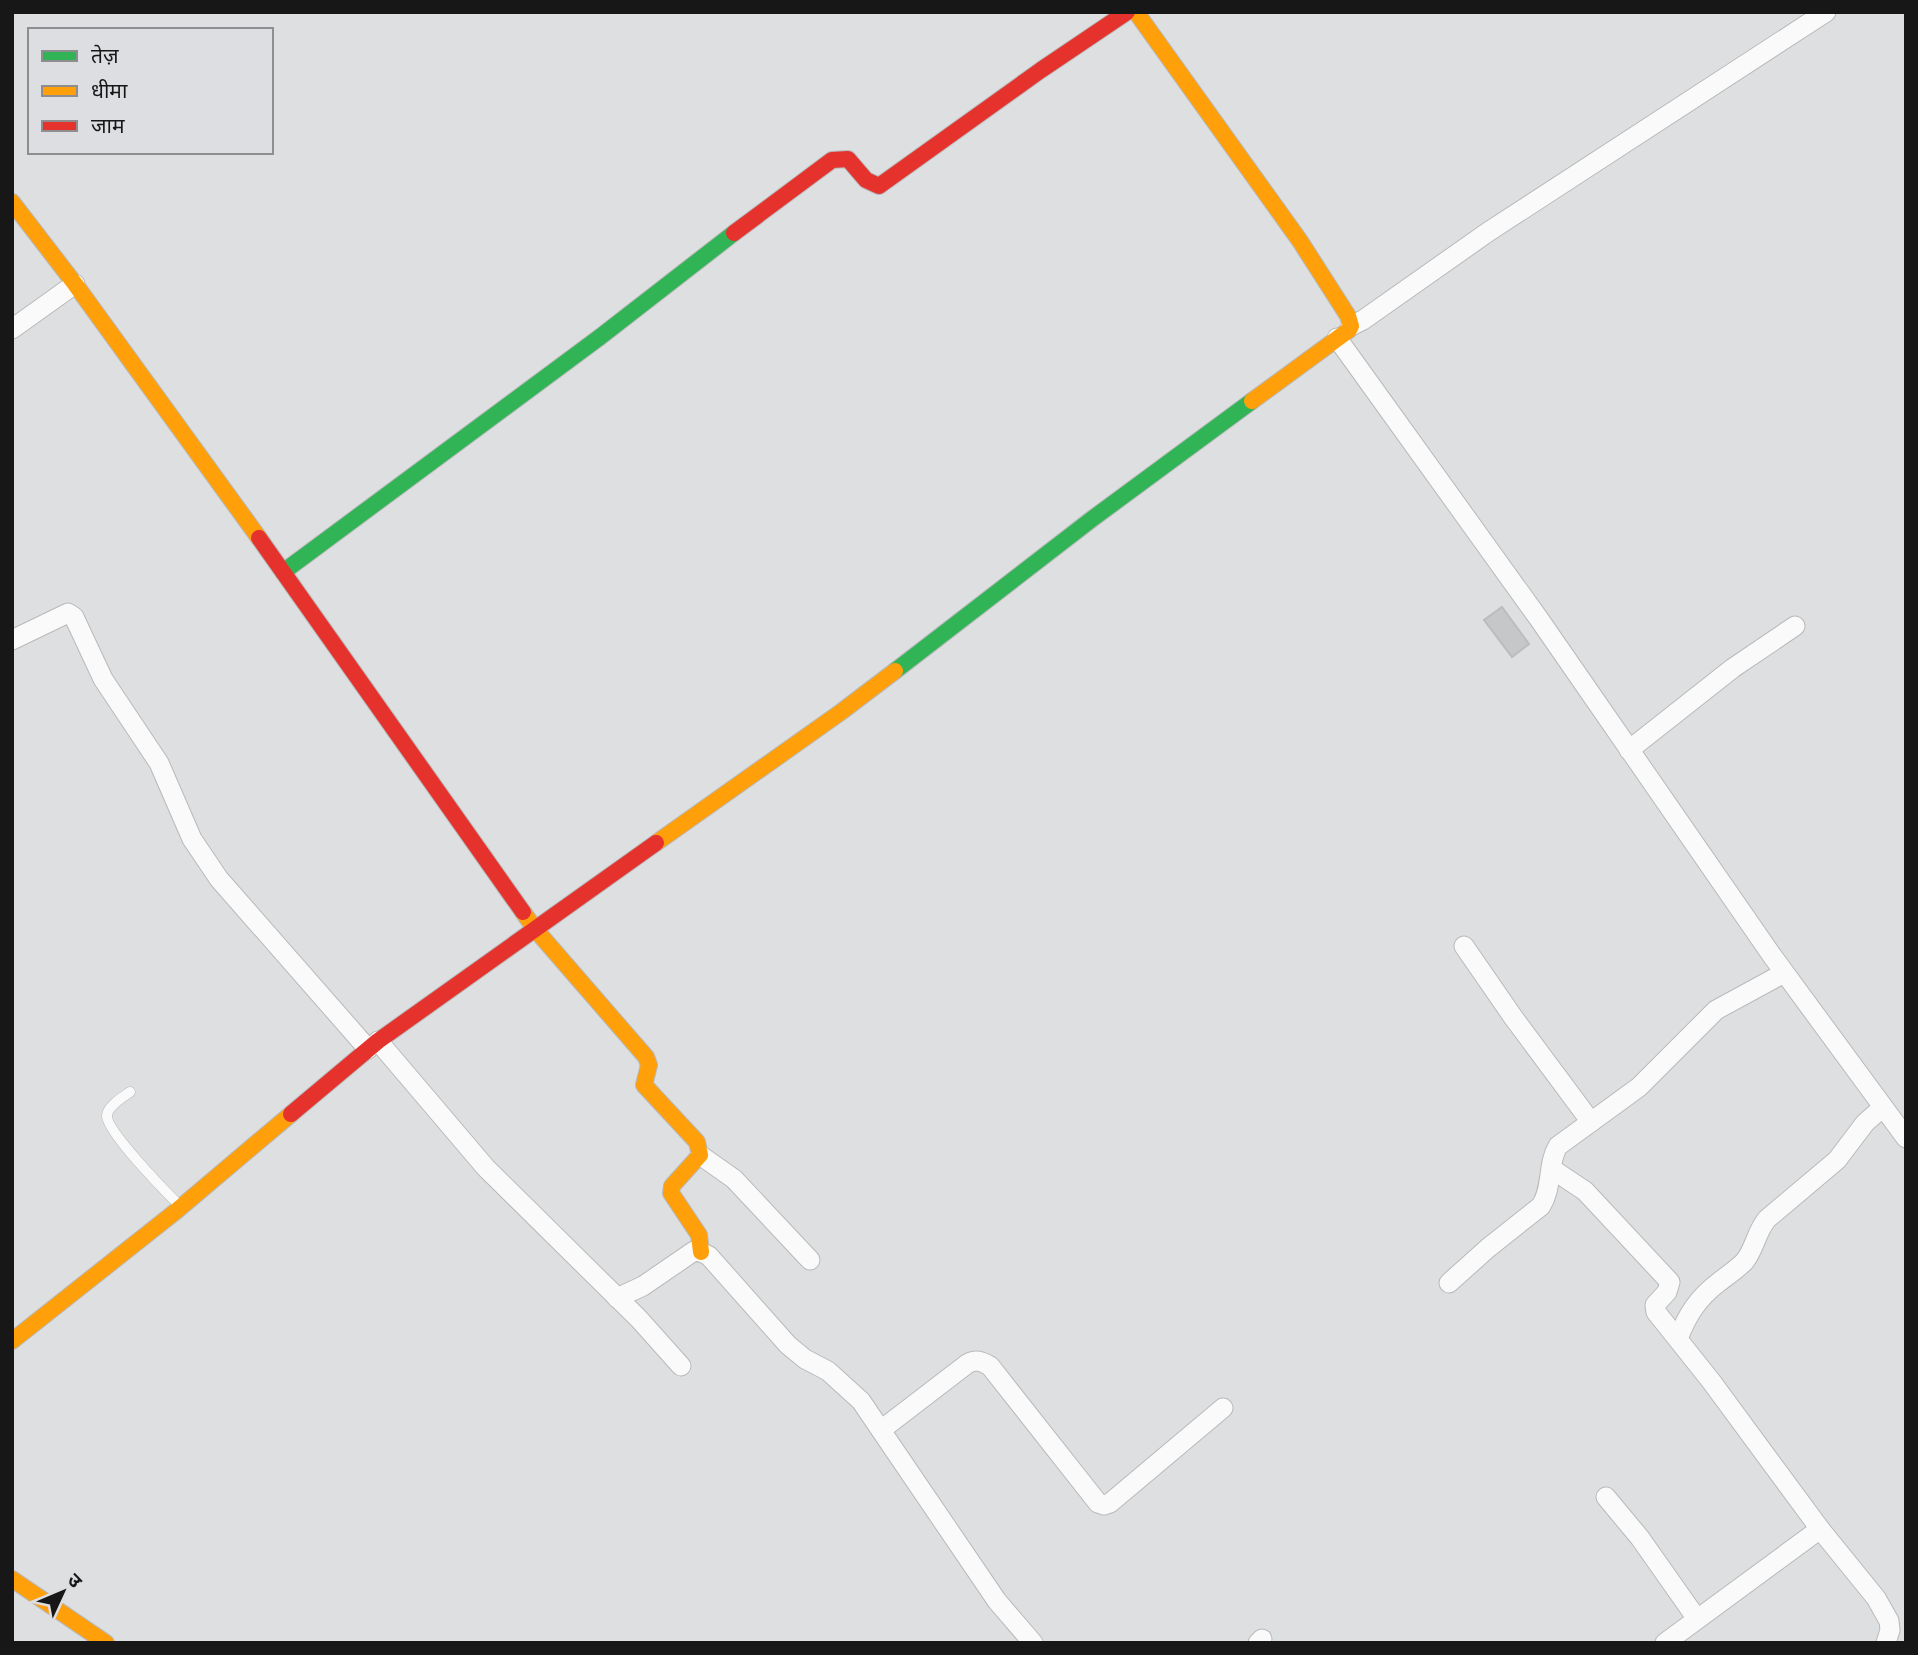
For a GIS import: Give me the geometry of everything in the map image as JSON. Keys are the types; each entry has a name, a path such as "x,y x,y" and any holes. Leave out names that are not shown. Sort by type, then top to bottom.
{"street":[{"path":"283,572 600,337 832,160 841,156 847,158 867,181 873,186 880,186 1041,70 1127,12"},
{"path":"1136,12 1300,242 1348,316 1344,332 1539,619 1784,973 1906,1138"},
{"path":"12,1342 180,1207 373,1045 841,712 1092,519 1344,332 1488,232 1826,12"},
{"path":"12,202 75,284 283,572 535,929 650,1063 650,1070 643,1079 644,1085 697,1142 700,1149 699,1155 672,1186 671,1193 699,1236 701,1252"},
{"path":"12,329 75,284"},
{"path":"12,640 68,613 74,617 103,679 159,763 176,805 199,849 219,878 486,1168 617,1298 681,1366"},
{"path":"1629,750 1733,668 1795,626"},
{"path":"1464,946 1591,1122"},
{"path":"1449,1283 1541,1206 1547,1197 1553,1154 1558,1146 1639,1087 1716,1010 1784,973"},
{"path":"1678,1339 1686,1317 1695,1304 1751,1253 1760,1227 1767,1219 1837,1160 1865,1123 1882,1108"},
{"path":"699,1155 734,1179 810,1260"},
{"path":"1552,1170 1585,1191 1666,1276 1670,1286 1658,1300 1656,1312 1885,1611 1890,1630 1886,1643"},
{"path":"617,1298 643,1286 694,1251 709,1256 788,1345 805,1359 828,1371 861,1401 997,1601 1033,1643"},
{"path":"881,1430 967,1364 975,1360 982,1361 990,1366 1098,1503 1104,1505 1110,1503 1223,1408"},
{"path":"1606,1497 1640,1538 1697,1619"},
{"path":"1665,1643 1820,1529"},
{"path":"12,1579 106,1643"}],"lane":[{"path":"130,1092 109,1110 108,1122 118,1138 180,1207"}],"building":[{"path":"1502,607 1529,644 1512,657 1484,620"}],"traffic: fast":[{"path":"283,572 600,337 734,233"},
{"path":"895,671 1092,519 1252,401"}],"traffic: slow":[{"path":"1136,12 1300,241 1348,316 1351,326 1252,401"},
{"path":"12,202 75,284 259,538"},
{"path":"656,843 895,671"},
{"path":"523,912 646,1057 649,1065 644,1085 697,1142 700,1155 672,1186 671,1193 699,1235 701,1252"},
{"path":"12,1341 175,1212 291,1114"},
{"path":"12,1579 106,1643"}],"traffic: jam":[{"path":"734,233 832,160 848,159 866,180 879,186 1127,12"},
{"path":"259,538 523,912"},
{"path":"291,1114 378,1041 656,843"}]}
